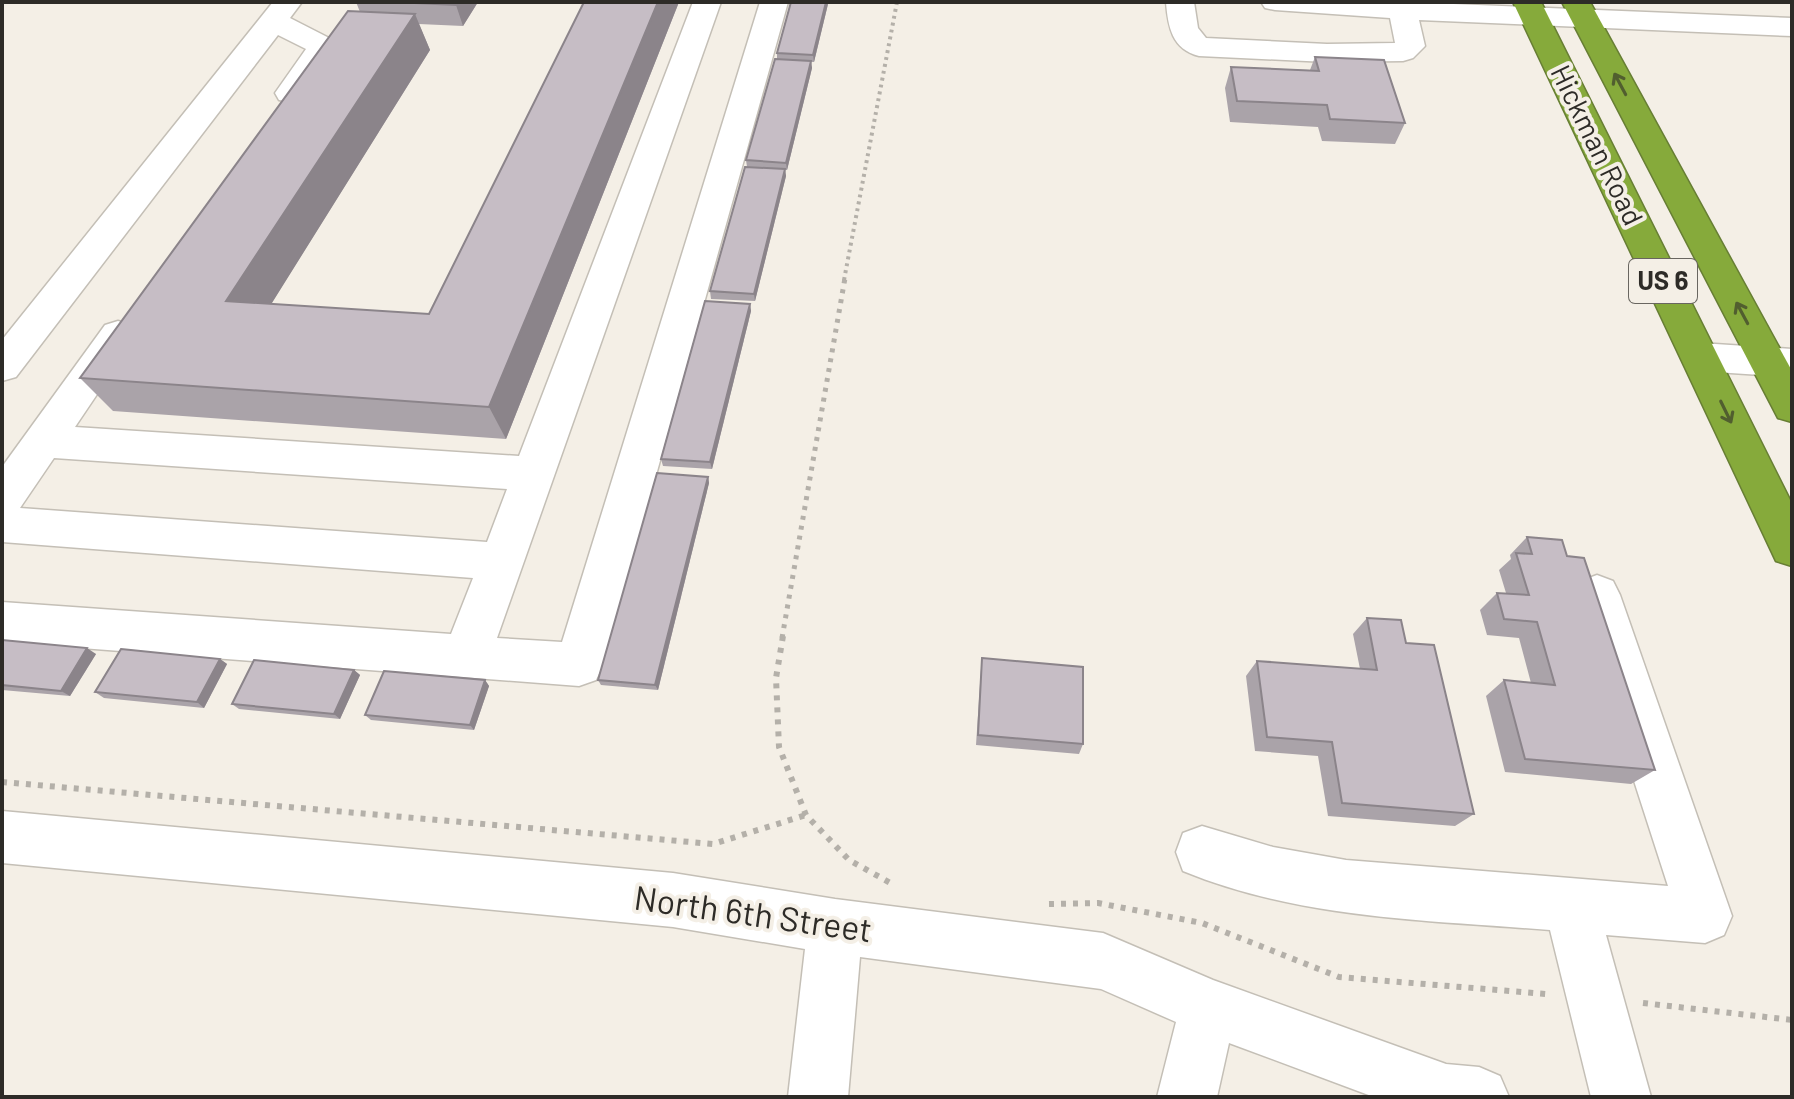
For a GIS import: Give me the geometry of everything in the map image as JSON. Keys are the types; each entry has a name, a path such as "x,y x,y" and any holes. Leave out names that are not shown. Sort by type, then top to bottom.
{"highway":[{"name":"Hickman Road","path":"1530,8 1792,548"},
{"name":"Hickman Road","path":"1580,10 1780,362 1792,407"}],"street":[{"path":"466,658 707,2"},
{"path":"2,622 579,665 774,2"},
{"path":"1180,2 1183,30 1199,47 1327,53 1403,52 1410,46 1403,10"},
{"path":"1275,2 1403,10 1580,10 1792,27"},
{"path":"2,367 281,12 323,46 269,123"},
{"path":"2,500 134,314"},
{"path":"1700,357 1780,362"},
{"path":"43,441 535,474"},
{"path":"2,524 502,562"},
{"path":"1202,852 1273,874 1346,887 1705,916 1597,595"},
{"name":"North 6th Street","path":"2,837 673,900 835,926 1103,961 1208,1007 1446,1094 1479,1097"},
{"path":"1571,905 1621,1097"},
{"path":"818,1097 835,926"},
{"path":"1187,1097 1208,1007"}],"path":[{"path":"897,2 822,396 776,678 779,747 806,815 849,860 902,889"},
{"path":"2,782 713,844 806,815"},
{"path":"1042,904 1098,903 1202,923 1339,977 1717,1009 1792,1020"}],"building":[{"path":"394,2 457,2 456,5"},
{"path":"584,2 658,2 489,407 80,378 348,11 415,14 226,301 429,314"},
{"path":"791,2 826,2 813,55 777,53"},
{"path":"1315,57 1384,60 1405,123 1330,119 1327,105 1237,101 1231,67 1319,71"},
{"path":"775,59 811,61 786,163 746,160"},
{"path":"745,167 785,169 754,294 710,291"},
{"path":"705,301 750,304 710,462 661,459"},
{"path":"657,473 708,477 655,685 598,680"},
{"path":"1527,537 1562,540 1567,556 1584,558 1655,770 1525,759 1504,680 1555,685 1537,622 1504,619 1497,593 1529,595 1516,553 1532,554"},
{"path":"1367,618 1401,620 1406,643 1434,645 1474,814 1342,803 1332,742 1267,737 1257,661 1377,670"},
{"path":"2,640 87,648 61,691 2,685"},
{"path":"121,649 220,659 197,702 95,692"},
{"path":"982,658 1083,667 1083,744 978,735"},
{"path":"254,660 354,670 334,714 232,704"},
{"path":"384,671 485,680 470,725 365,715"}]}
